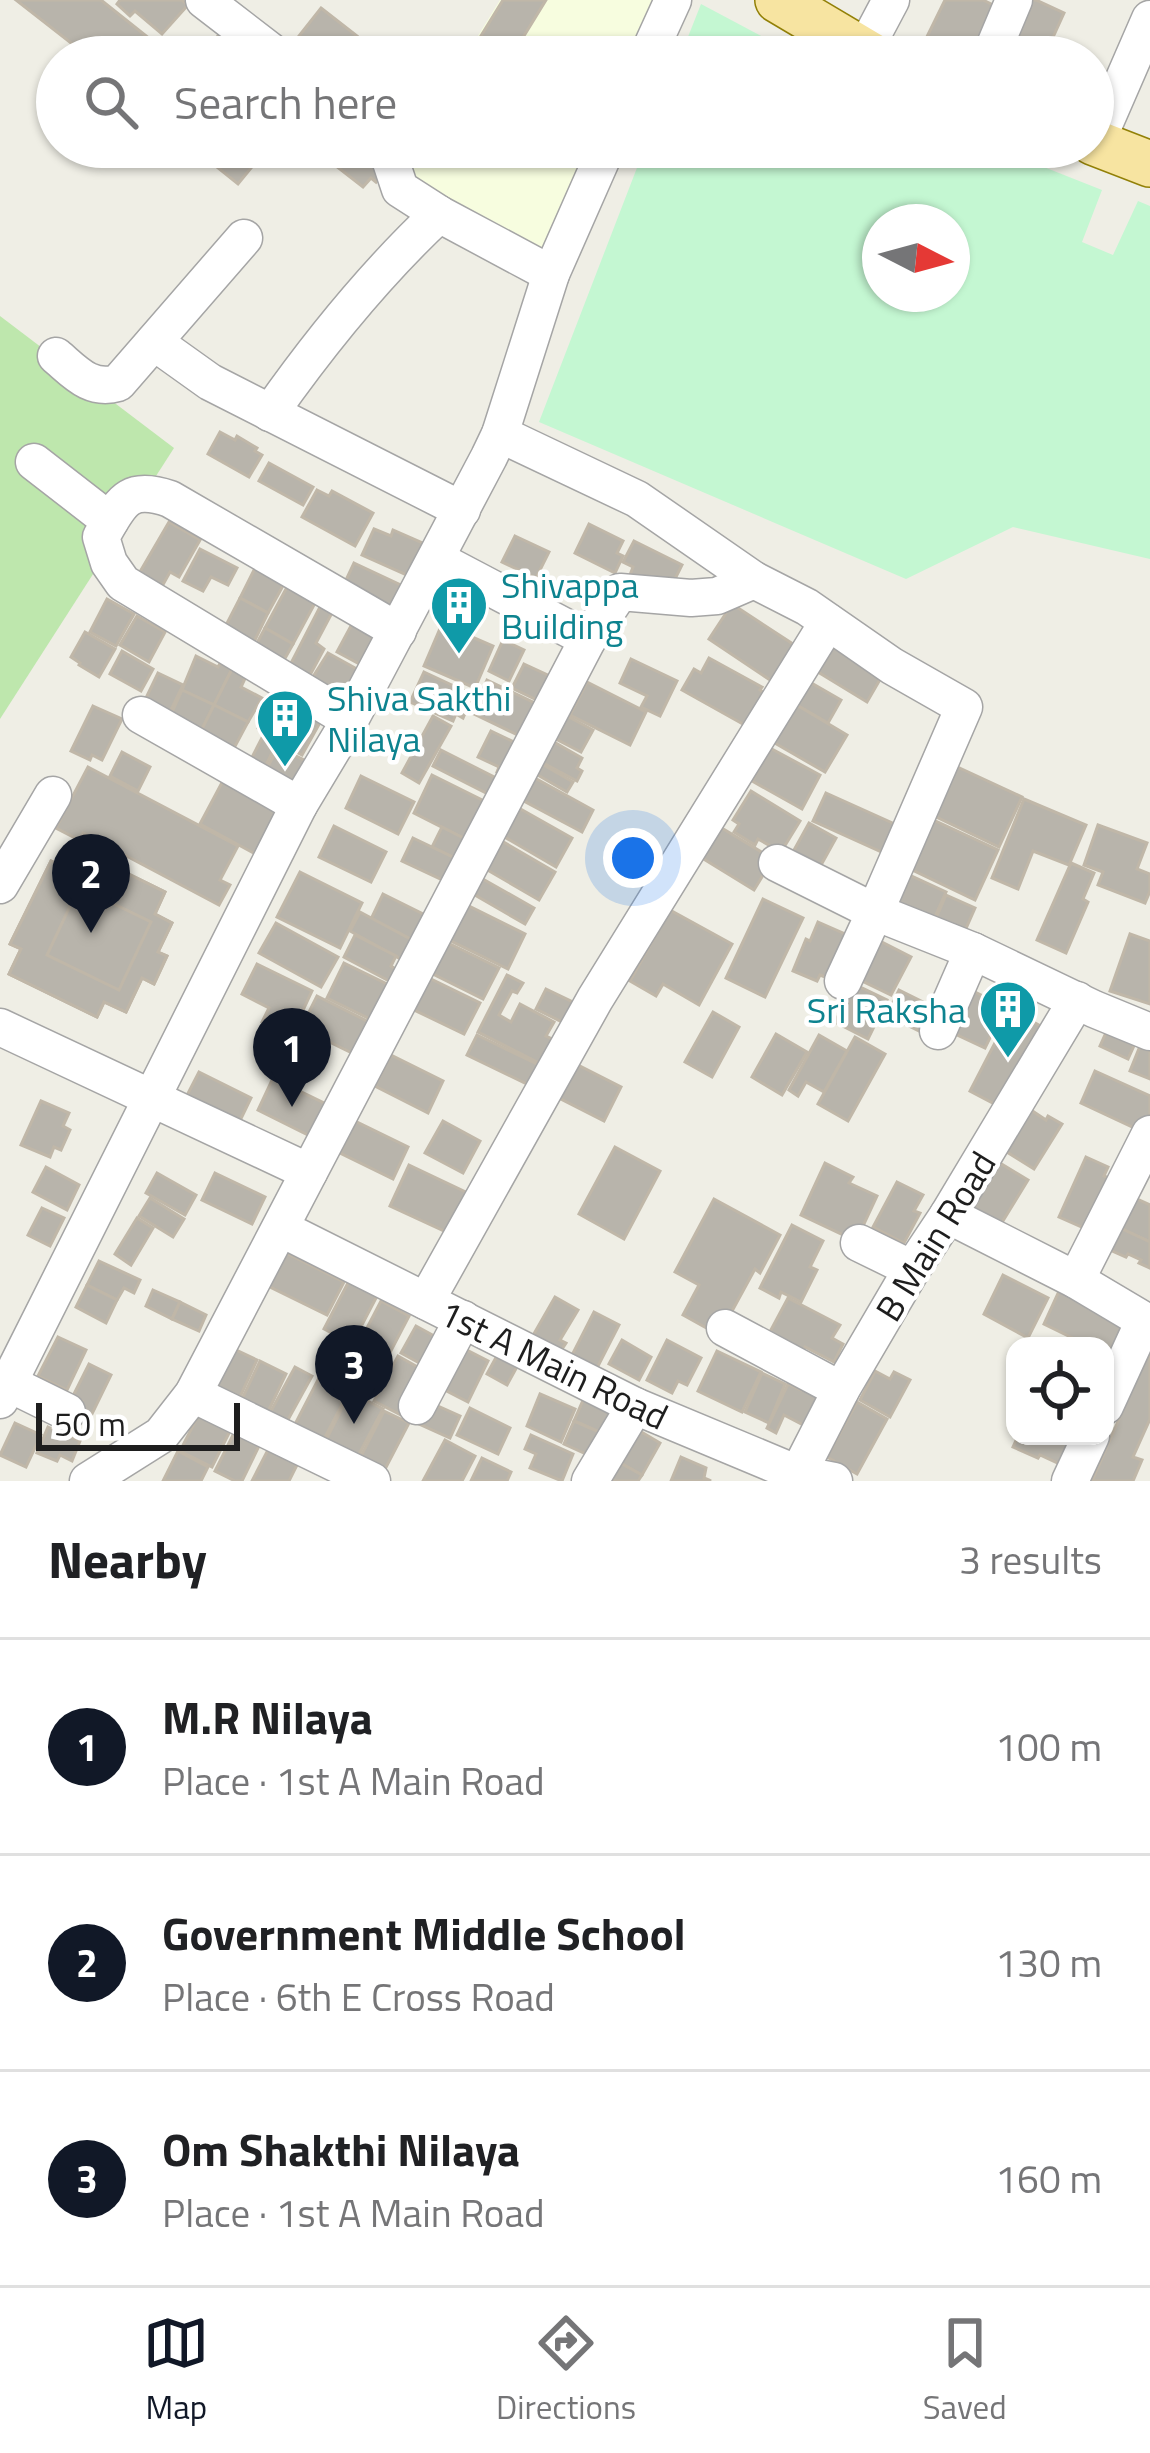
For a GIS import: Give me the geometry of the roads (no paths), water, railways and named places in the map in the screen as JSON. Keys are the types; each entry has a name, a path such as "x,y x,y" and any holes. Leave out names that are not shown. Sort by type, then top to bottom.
{"main road":[{"path":"778,0 839,36"},
{"path":"1114,150 1150,164"}],"street":[{"path":"204,0 251,36"},
{"path":"657,36 673,0"},
{"path":"876,36 891,0"},
{"path":"999,36 1015,0"},
{"path":"1114,100 1150,19"},
{"path":"393,168 400,189 551,274"},
{"path":"67,1412 7,1375 299,805 398,632 500,434 591,168"},
{"path":"270,413 376,278 439,214"},
{"path":"56,356 85,381 100,386 118,383 244,238"},
{"path":"154,342 210,382 462,510"},
{"path":"500,434 637,499 754,580 807,607 892,666 964,706 843,981"},
{"path":"34,462 110,521"},
{"path":"350,720 123,583 109,563 101,537 122,501 134,493 157,494 398,632"},
{"path":"436,559 588,639"},
{"path":"88,1481 161,1435 193,1394 588,639 620,592 717,596 754,580"},
{"path":"426,1301 595,999 828,622"},
{"path":"141,715 299,805"},
{"path":"0,885 53,795"},
{"path":"777,863 875,912 1150,1031"},
{"path":"938,1030 973,951"},
{"name":"B Main Road","path":"816,1478 841,1390 1077,1000"},
{"path":"0,1027 309,1172"},
{"path":"1076,1280 1150,1134"},
{"path":"948,1215 1147,1322 1114,1388"},
{"name":"1st A Main Road","path":"282,1229 635,1406 816,1478"},
{"path":"860,1243 912,1269"},
{"path":"417,1406 463,1319"},
{"path":"725,1328 841,1390"},
{"path":"193,1394 372,1481"},
{"path":"590,1481 635,1406"},
{"path":"1070,1481 1087,1445"}],"place":[{"name":"Shivappa Building","path":"459,656"},
{"name":"Shiva Sakthi Nilaya","path":"285,769"},
{"name":"Government Middle School","path":"91,933"},
{"name":"Sri Raksha","path":"1008,1060"},
{"name":"M.R Nilaya","path":"292,1107"},
{"name":"Om Shakthi Nilaya","path":"354,1424"}]}
